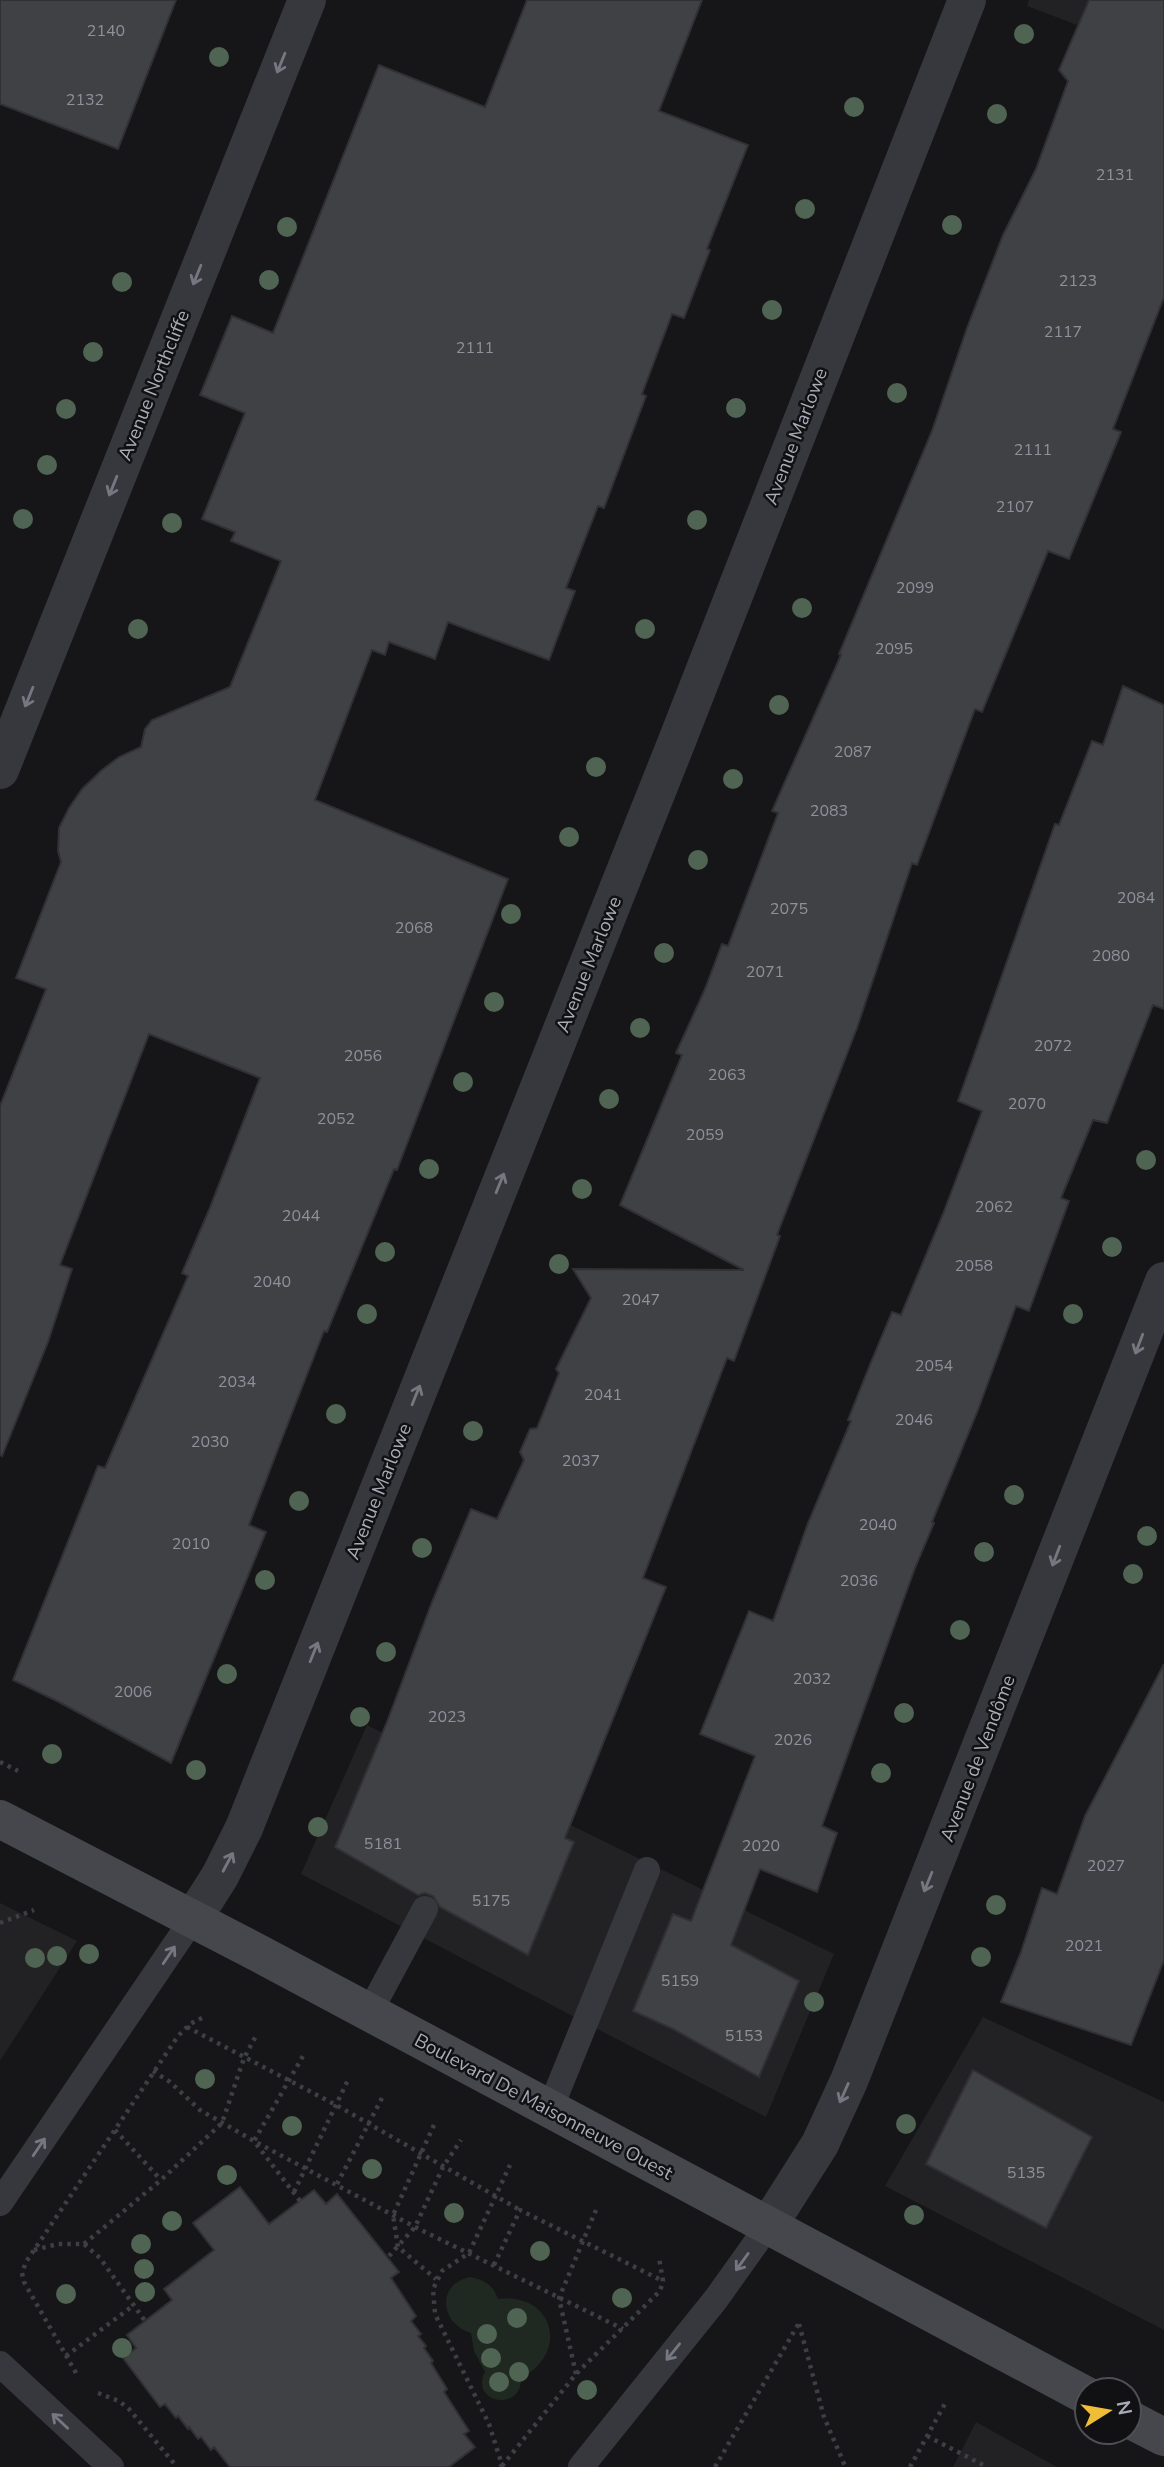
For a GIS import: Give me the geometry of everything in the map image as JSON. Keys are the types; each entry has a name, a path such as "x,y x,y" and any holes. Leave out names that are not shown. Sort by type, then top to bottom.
{"main road":[{"name":"Boulevard De Maisonneuve Ouest","path":"0,1819 1073,2388"},
{"path":"1143,2426 1164,2437"}],"street":[{"name":"Avenue Northcliffe","path":"0,770 307,0"},
{"name":"Avenue Marlowe","path":"192,1920 234,1850 249,1815 675,746 967,0"},
{"name":"Avenue de Vendôme","path":"768,2225 820,2144 849,2081 1164,1281"}],"lane":[{"path":"550,2109 647,1870"},
{"path":"369,2013 425,1909"},
{"path":"0,2203 192,1920"},
{"path":"581,2467 716,2299 768,2225"},
{"path":"0,2364 111,2467"}],"path":[{"path":"0,1923 34,1910"},
{"path":"82,2380 24,2283 22,2273 33,2250 153,2071 178,2036 206,2015"},
{"path":"187,2027 336,2105 520,2210 663,2281"},
{"path":"33,2250 58,2244 84,2244 161,2180 222,2123 244,2058 257,2034"},
{"path":"254,2141 303,2056"},
{"path":"153,2071 170,2082 200,2110 254,2141 415,2227 623,2329"},
{"path":"294,2192 348,2080"},
{"path":"337,2184 382,2098"},
{"path":"434,2125 393,2215 398,2247 436,2279"},
{"path":"115,2130 161,2180"},
{"path":"389,2256 415,2227 443,2167 461,2140"},
{"path":"254,2141 300,2201"},
{"path":"501,2466 489,2424 435,2314 433,2289 442,2271 469,2253 510,2165"},
{"path":"494,2265 520,2210"},
{"path":"576,2374 559,2298 596,2210"},
{"path":"84,2244 100,2258 145,2321"},
{"path":"501,2466 576,2374 652,2302 663,2281 659,2258"},
{"path":"66,2356 134,2305"},
{"path":"715,2467 799,2323 824,2417 845,2467"},
{"path":"87,2385 119,2401 128,2409 177,2467"},
{"path":"910,2467 947,2400"},
{"path":"927,2436 987,2467"}],"shaded area":[{"path":"1029,0 1164,0 1164,58 1027,6"},
{"path":"367,1725 834,1954 766,2117 301,1874"},
{"path":"0,1903 77,1941 0,2061"},
{"path":"983,2017 1164,2102 1164,2330 885,2186"},
{"path":"470,2277 488,2284 498,2299 517,2299 532,2305 543,2314 549,2326 550,2340 546,2354 536,2367 521,2378 519,2389 514,2396 506,2400 497,2400 484,2391 482,2383 485,2372 474,2351 471,2333 461,2328 448,2313 447,2295 451,2287"},
{"path":"976,2422 1057,2467 953,2467"}],"building":[{"path":"0,0 176,0 118,149 0,104"},
{"path":"527,0 702,0 659,111 748,145 707,249 710,250 684,318 672,314 642,394 646,396 604,508 598,506 566,588 575,591 549,660 448,622 435,659 389,642 385,655 372,650 315,800 508,879 397,1170 394,1169 327,1332 324,1331 249,1525 266,1532 171,1763 13,1680 98,1466 105,1468 188,1276 182,1273 260,1078 149,1034 60,1265 72,1269 48,1342 2,1456 0,1106 46,989 16,978 61,862 58,851 59,828 69,808 82,789 102,770 119,757 141,747 145,729 152,720 230,687 281,561 231,541 235,532 202,519 245,413 200,395 232,316 273,333 379,65 485,107"},
{"path":"1089,0 1164,0 1164,297 1113,429 1121,432 1069,559 1048,551 982,712 975,709 917,865 912,863 857,1028 777,1235 780,1236 734,1361 727,1358 643,1578 666,1587 565,1838 574,1842 528,1955 440,1907 433,1896 425,1893 418,1895 335,1847 471,1509 497,1519 524,1460 520,1452 530,1429 537,1428 559,1373 556,1369 591,1298 573,1269 744,1270 620,1205 682,1055 676,1053 722,944 728,946 778,813 772,811 841,655 839,654 932,431 967,328 1003,235 1036,169 1068,81 1059,70"},
{"path":"1123,686 1164,705 1164,1009 1153,1005 1107,1123 1093,1120 1061,1198 1069,1201 1029,1311 1016,1306 978,1410 932,1522 934,1523 915,1568 822,1826 837,1833 817,1892 760,1869 731,1945 799,1981 759,2077 673,2029 633,2011 673,1914 691,1921 755,1756 700,1734 749,1611 773,1621 808,1523 851,1421 848,1420 869,1367 892,1312 901,1315 943,1214 982,1111 958,1101 1055,824 1059,825 1092,741 1103,745"},
{"path":"1164,1664 1164,1960 1131,2045 1001,2002 1042,1888 1057,1894 1085,1816"},
{"path":"973,2070 1092,2137 1046,2228 926,2164"},
{"path":"240,2187 269,2224 314,2190 326,2204 337,2194 399,2272 391,2278 416,2316 411,2321 421,2334 418,2336 426,2346 424,2348 433,2361 431,2363 447,2389 444,2392 469,2431 464,2434 475,2447 449,2467 230,2467 214,2447 211,2450 201,2437 198,2439 165,2404 160,2407 123,2358 136,2348 127,2335 172,2300 164,2289 214,2250 193,2223"}]}
